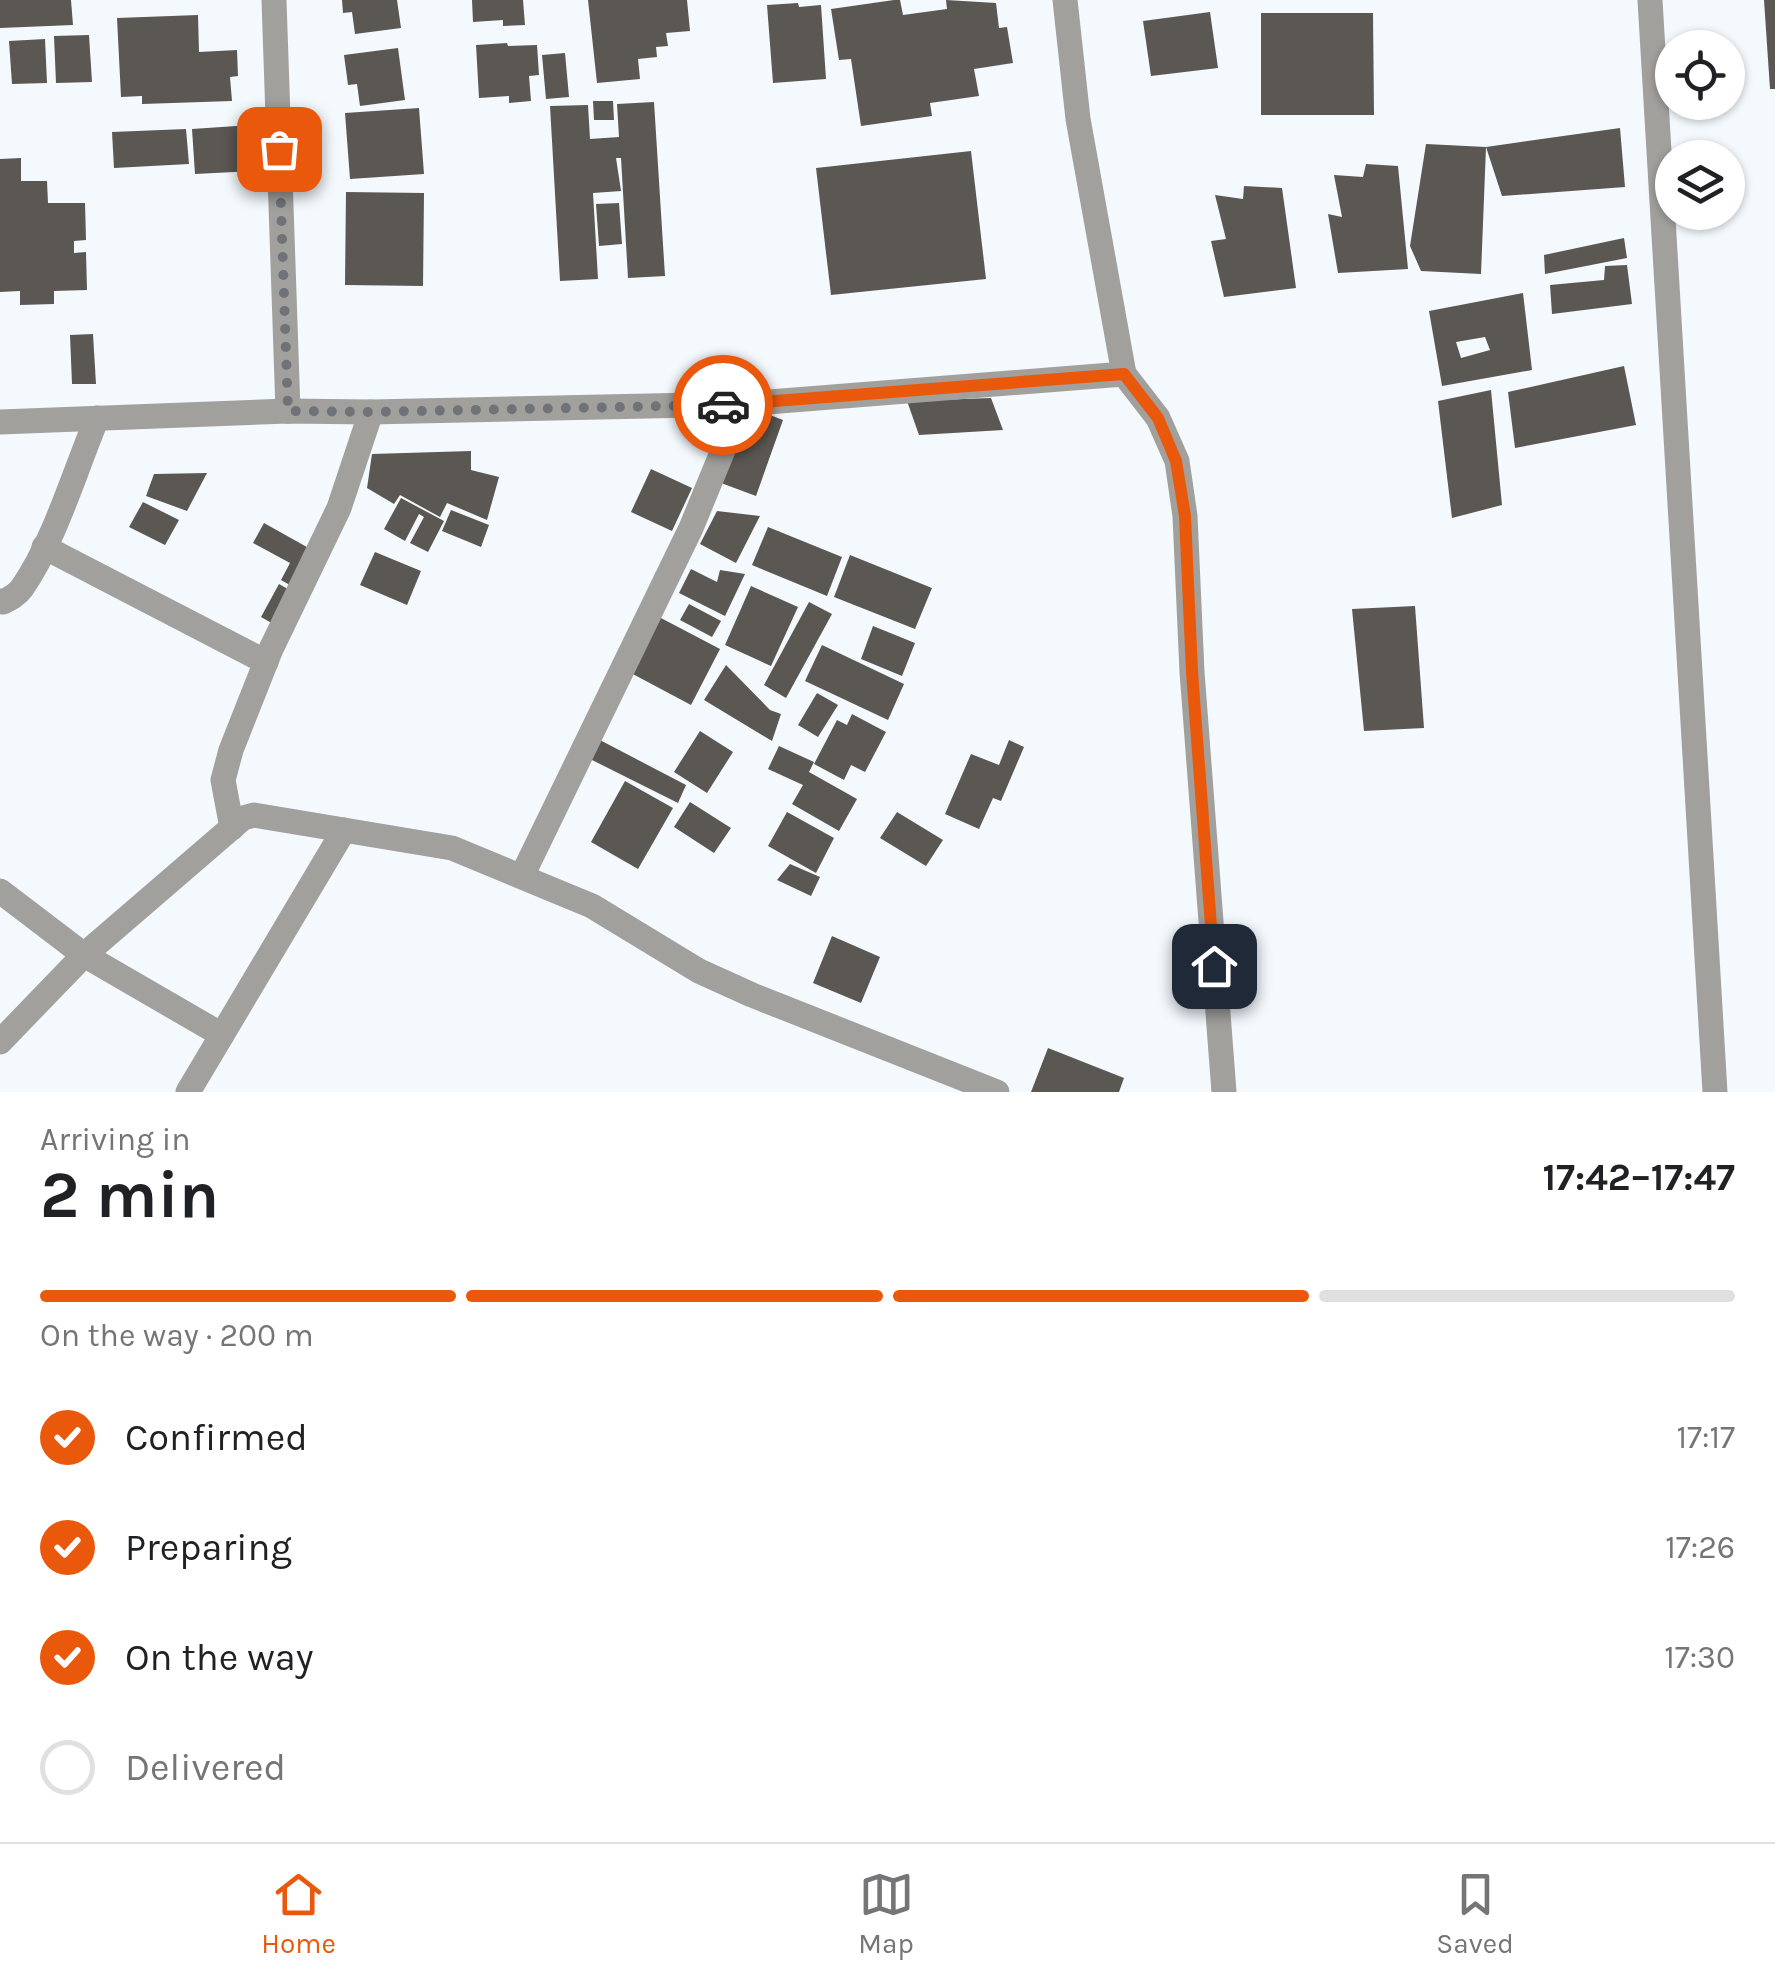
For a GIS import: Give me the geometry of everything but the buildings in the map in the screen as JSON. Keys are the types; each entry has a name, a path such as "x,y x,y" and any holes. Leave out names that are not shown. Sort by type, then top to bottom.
{"street":[{"path":"274,0 288,411"},
{"path":"1065,0 1078,119 1124,374 1158,418 1176,461 1185,516 1224,1092"},
{"path":"1650,0 1715,1092"},
{"path":"0,422 288,411 742,404 1124,374"},
{"path":"522,876 691,528 742,404"},
{"path":"232,828 224,780 231,750 266,662 339,508 370,412"},
{"path":"0,601 16,595 23,587 44,547 97,418"},
{"path":"44,547 266,662"},
{"path":"4,1028 243,818 254,815 452,848 592,906 717,979 997,1092"},
{"path":"188,1092 344,830"},
{"path":"0,891 84,956 222,1035"}],"way so far":[{"path":"279,149 288,411 723,405"}],"route":[{"path":"723,405 1124,374 1158,418 1176,461 1185,516 1192,672 1214,966"}]}
